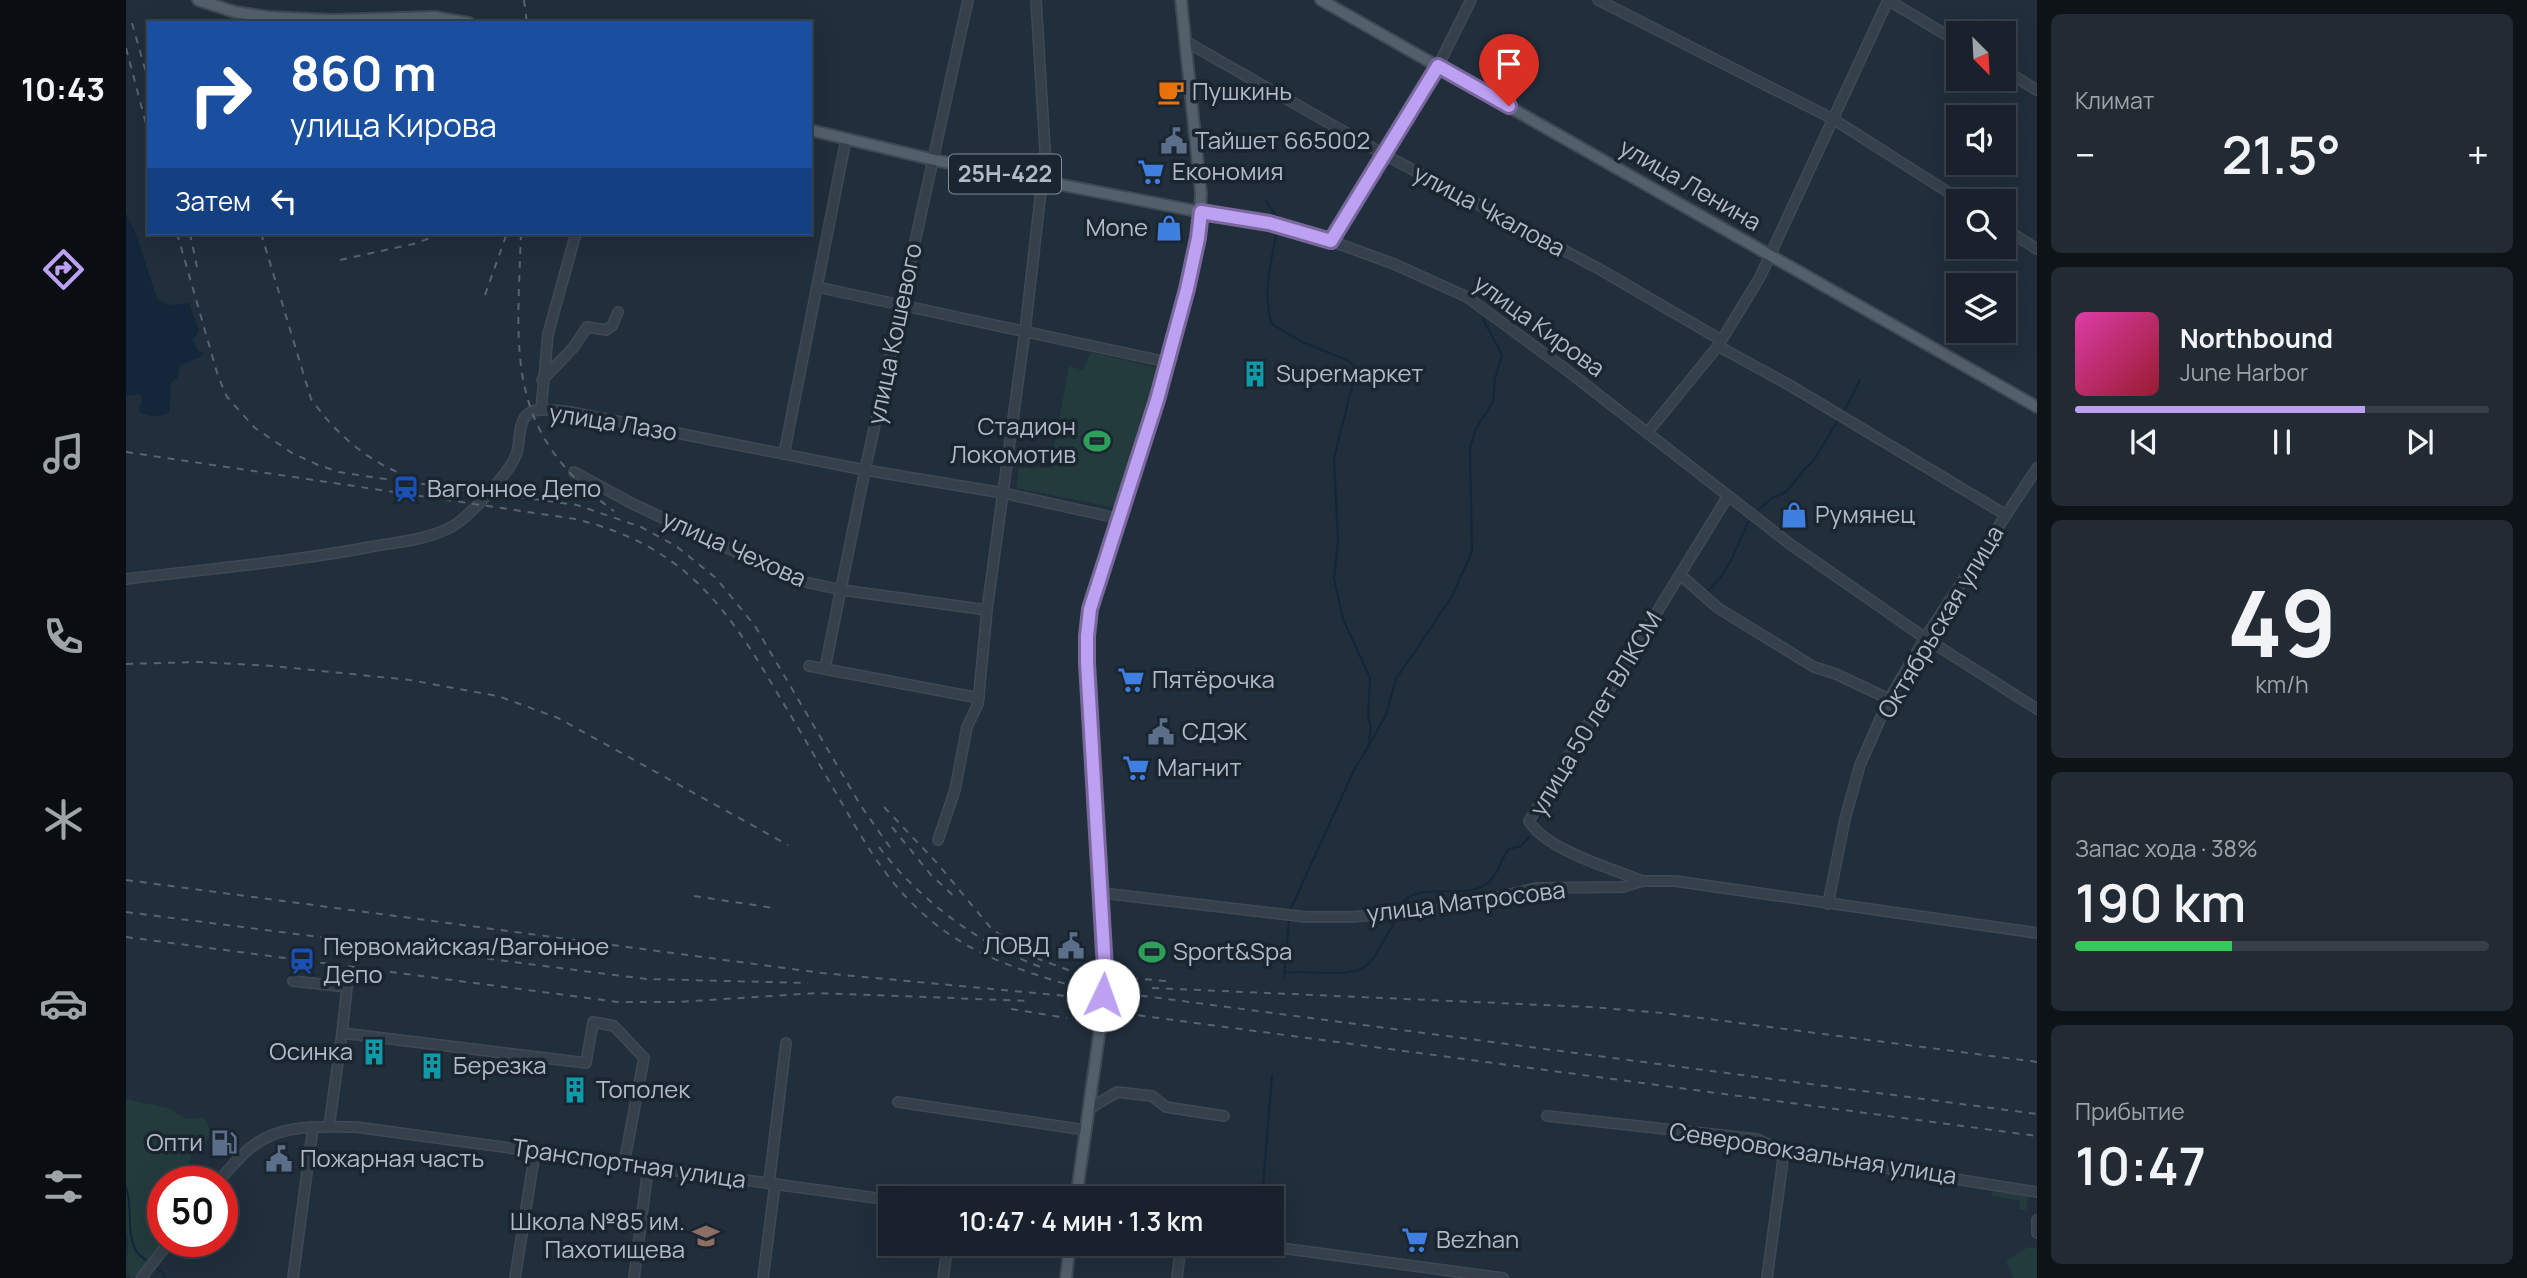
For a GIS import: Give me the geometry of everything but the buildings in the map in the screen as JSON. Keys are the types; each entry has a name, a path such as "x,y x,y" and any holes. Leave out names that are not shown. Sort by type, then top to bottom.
{"main road":[{"path":"198,0 235,12 268,18 332,20 434,17 457,21"},
{"path":"1078,1186 1101,1021 1105,969 1087,636 1090,609 1121,519 1167,362 1198,238 1201,212 1181,0"},
{"name":"улица Ленина","path":"1321,0 2037,407"},
{"name":"улица Кирова","path":"812,130 1044,183 1201,212"},
{"path":"1066,1278 1069,1256"}],"street":[{"name":"улица Кошевого","path":"825,668 865,470 968,0"},
{"path":"938,840 955,790 967,727 979,698 987,610 1044,183 1036,0"},
{"path":"1331,241 1438,66 1471,0"},
{"path":"1598,0 1833,119 1946,191"},
{"path":"1647,433 1719,343 1771,256 1888,0 1946,36"},
{"name":"улица Чкалова","path":"1185,41 1385,155 1601,270 2006,515"},
{"path":"2016,77 2037,90"},
{"path":"784,454 846,139"},
{"name":"улица Кирова","path":"1201,212 1269,223 1331,241 1394,264 1467,297 1564,368 1790,544 1925,638 2037,709"},
{"path":"541,410 548,334 575,235"},
{"path":"2016,236 2037,249"},
{"path":"817,287 1167,362"},
{"path":"542,380 572,348 587,327 606,330 612,326 618,312"},
{"name":"улица Лазо","path":"126,579 342,552 414,540 444,530 467,514 502,478 517,453 522,421 531,412 541,410 570,412 865,470 1003,493 1121,519"},
{"name":"Октябрьская улица","path":"1828,904 1845,819 1860,765 1889,699 1925,638 2037,468"},
{"name":"улица Чехова","path":"574,472 633,504 796,580 842,590 987,610"},
{"name":"улица 50 лет ВЛКСМ","path":"1642,881 1568,850 1536,833 1529,821 1728,496"},
{"path":"1685,579 1718,608 1814,667 1836,674 1889,699"},
{"path":"809,666 979,698"},
{"name":"улица Матросова","path":"1102,893 1306,917 1351,917 1453,908 1536,888 1623,887 1642,881 1675,881 2037,933"},
{"path":"293,981 347,987 329,1127"},
{"path":"342,1033 586,1063 593,1021 614,1026 644,1058 624,1164"},
{"path":"763,1278 786,1043"},
{"path":"1088,1109 1117,1092 1152,1096 1166,1107 1224,1116"},
{"path":"898,1102 1085,1130"},
{"name":"Северовокзальная улица","path":"1547,1116 1757,1139 1784,1152 2037,1192"},
{"path":"293,1278 313,1127"},
{"name":"Транспортная улица","path":"233,1166 261,1141 294,1128 356,1127 878,1197"},
{"path":"515,1278 535,1152"},
{"path":"1767,1278 1784,1152"},
{"path":"634,1278 648,1168"},
{"path":"2037,1220 2037,1233"},
{"path":"1284,1248 1503,1278"},
{"path":"943,1278 946,1256"},
{"path":"1177,1278 1180,1256"},
{"path":"141,1278 157,1257"}],"green space":[{"name":"Стадион Локомотив","path":"1091,352 1161,369 1126,483 1115,508 1016,488 1019,468 1050,468 1069,366 1083,370"},
{"path":"126,1099 168,1108 187,1119 204,1118 211,1131 205,1146 195,1150 189,1163 192,1166 147,1166 147,1257 150,1257 133,1278 126,1273"},
{"path":"1992,1190 2028,1196 2026,1210 2019,1209 2020,1201 1991,1196"},
{"path":"2028,1247 2037,1248 2037,1278 2014,1278 2006,1261"}],"water":[{"path":"126,213 136,234 157,299 169,305 189,303 199,331 193,340 198,351 204,352 202,356 180,365 177,378 171,383 169,413 161,415 150,416 139,411 142,400 140,394 126,396"}],"waterway":[{"path":"1266,201 1278,218"},
{"path":"1277,231 1268,289 1272,324 1302,342 1353,365 1355,375 1334,458 1338,541 1334,578 1343,619 1370,678 1368,716 1371,727 1368,747 1354,770 1291,908"},
{"path":"1369,745 1386,715 1396,679 1451,598 1472,552 1470,448 1476,428 1493,402 1495,379 1502,355 1483,319"},
{"path":"1843,413 1860,380"},
{"path":"1756,512 1772,498 1786,492 1814,460 1838,420"},
{"path":"1706,592 1726,569 1748,522"},
{"path":"1536,825 1543,807 1570,770 1661,614"},
{"path":"1399,908 1406,899 1415,894 1463,891 1485,885 1493,878 1509,849 1521,846 1529,837"},
{"path":"1284,978 1289,920"},
{"path":"1285,973 1342,973 1362,968 1374,957 1396,920"},
{"path":"1263,1186 1272,1076"},
{"path":"126,1187 132,1242 136,1251 147,1261"},
{"path":"156,1268 165,1278"}],"railway":[{"path":"524,0 527,21"},
{"path":"132,23 147,76"},
{"path":"126,48 147,127"},
{"path":"178,235 218,376 227,397 255,428 292,453 339,472 577,505 641,527 676,546 716,578 755,626 861,806 894,853"},
{"path":"190,235 197,267"},
{"path":"262,235 311,399 353,445 379,463 407,476"},
{"path":"340,260 417,243 438,235"},
{"path":"485,295 506,235"},
{"path":"521,235 518,316 520,353 525,387 535,420 552,451 578,481 614,511"},
{"path":"126,452 575,519 613,530 645,545 673,562 698,583 720,607 759,663 867,846 906,897 953,937 992,958 1033,974 1076,987 2037,1114"},
{"path":"126,664 199,662 273,666 410,680 498,696 558,718 788,845"},
{"path":"884,807 937,863 990,927 1018,948"},
{"path":"892,827 931,875 957,899"},
{"path":"879,847 913,886 953,919 996,947 1043,968"},
{"path":"126,880 822,973 1088,998"},
{"path":"694,896 774,908"},
{"path":"126,912 647,979 808,983"},
{"path":"126,937 618,1002 678,1002 818,993 1031,1001"},
{"path":"1036,958 1079,974 1166,981"},
{"path":"1152,988 1590,1007 1663,1013 2037,1062"},
{"path":"1069,1006 2037,1136"},
{"path":"1011,1009 1067,1018"}],"place":[{"name":"Пушкинь","path":"1171,92"},
{"name":"Тайшет 665002","path":"1174,141"},
{"name":"Економия","path":"1151,172"},
{"name":"Mone","path":"1169,228"},
{"name":"Superмаркет","path":"1255,374"},
{"name":"Стадион Локомотив","path":"1097,441"},
{"name":"Вагонное Депо","path":"406,489"},
{"name":"Румянец","path":"1794,515"},
{"name":"Пятёрочка","path":"1131,680"},
{"name":"СДЭК","path":"1161,732"},
{"name":"Магнит","path":"1136,768"},
{"name":"ЛОВД","path":"1071,946"},
{"name":"Sport&Spa","path":"1152,952"},
{"name":"Первомайская/Вагонное Депо","path":"302,961"},
{"name":"Осинка","path":"374,1052"},
{"name":"Березка","path":"432,1066"},
{"name":"Тополек","path":"575,1090"},
{"name":"Опти","path":"224,1143"},
{"name":"Пожарная часть","path":"279,1159"},
{"name":"Школа №85 им. Пахотищева","path":"706,1236"},
{"name":"Bezhan","path":"1415,1240"}],"route":[{"path":"1103,995 1105,969 1102,893 1087,663 1088,622 1157,400 1187,289 1201,212 1269,223 1331,241 1438,66 1509,106"}]}
